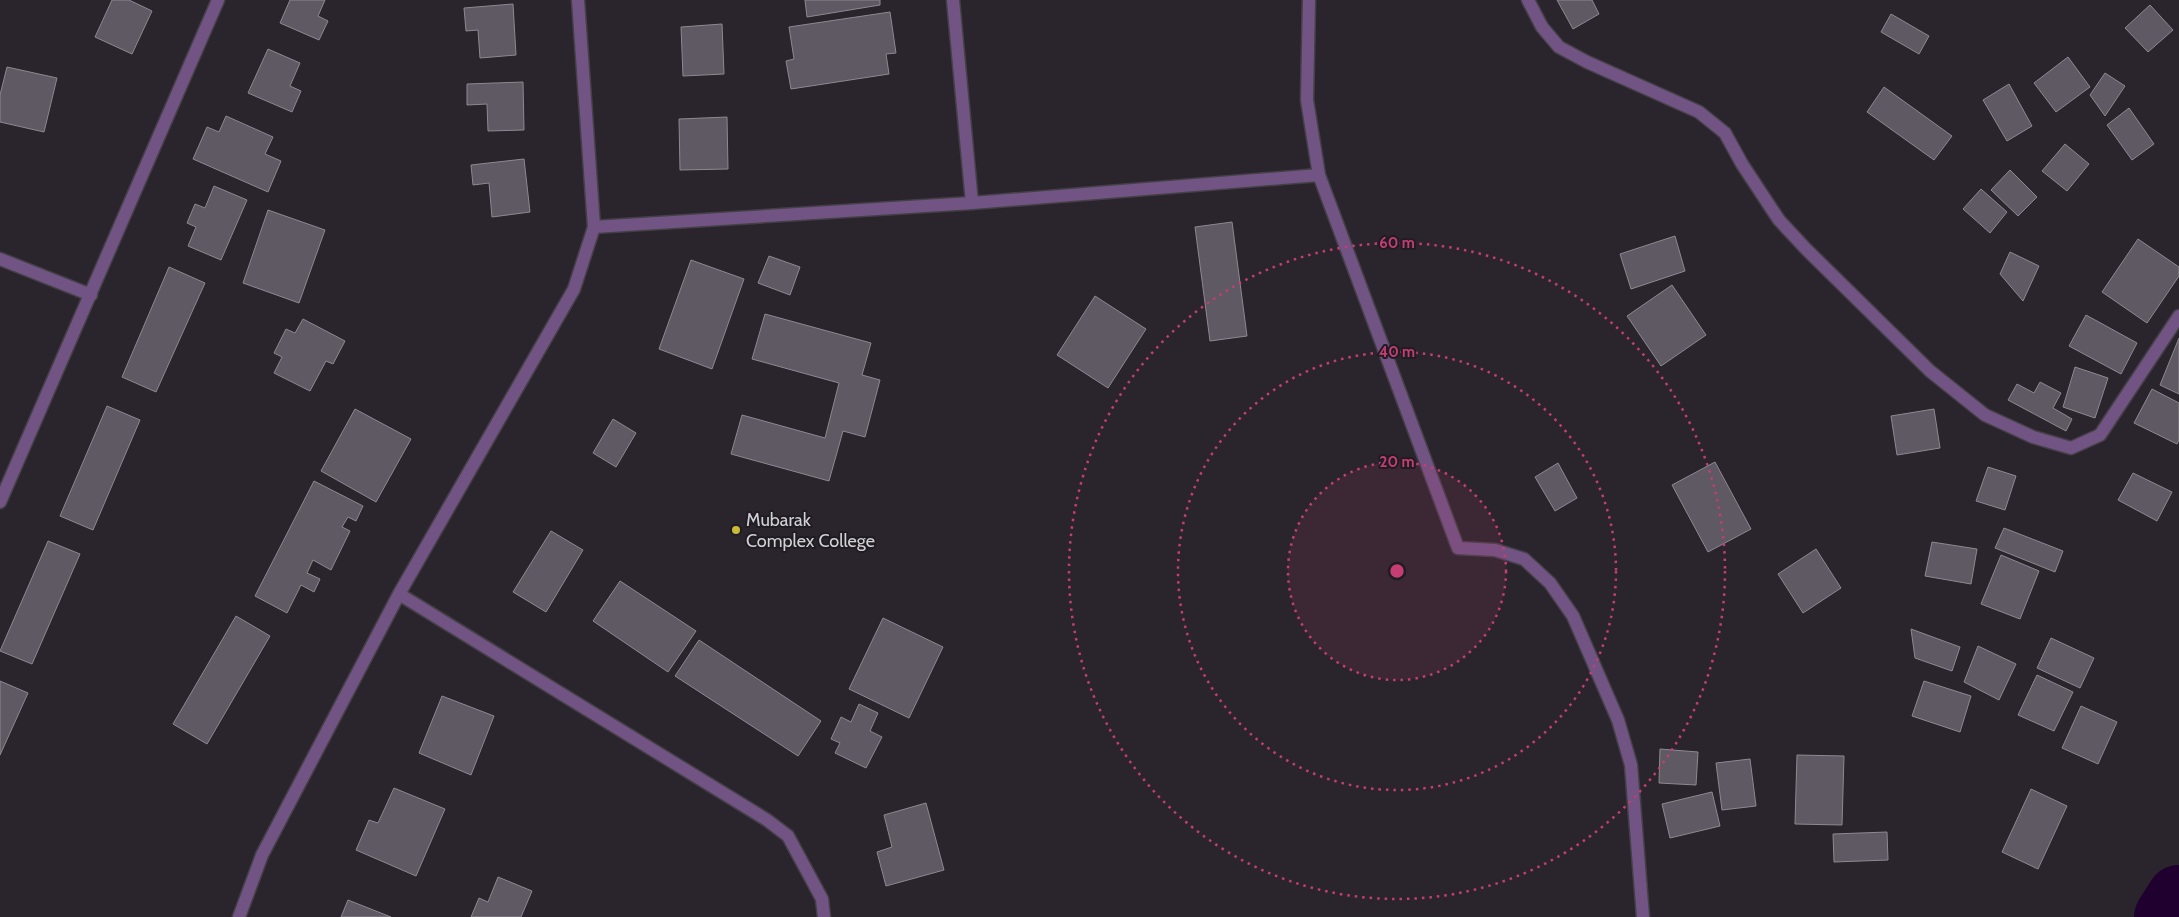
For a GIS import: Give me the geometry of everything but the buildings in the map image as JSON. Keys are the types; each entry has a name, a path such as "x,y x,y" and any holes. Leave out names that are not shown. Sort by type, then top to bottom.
{"street":[{"path":"0,502 218,0"},
{"path":"239,917 262,855 399,594 574,289 594,227 578,0"},
{"path":"953,0 972,203"},
{"path":"1309,0 1307,100 1319,175 1458,548 1495,550 1524,559 1550,583 1573,616 1618,720 1631,765 1643,917"},
{"path":"1528,0 1542,27 1559,47 1587,62 1699,112 1725,133 1742,164 1779,220 1807,250 1930,370 1985,415 2033,437 2071,448 2100,435 2179,316"},
{"path":"594,227 972,203 1319,175"},
{"path":"0,259 91,295"},
{"path":"399,594 767,820 788,836 822,898 824,917"}],"waterway":[{"path":"2167,917 2179,898"}],"place":[{"name":"Mubarak Complex College","path":"736,530"}]}
